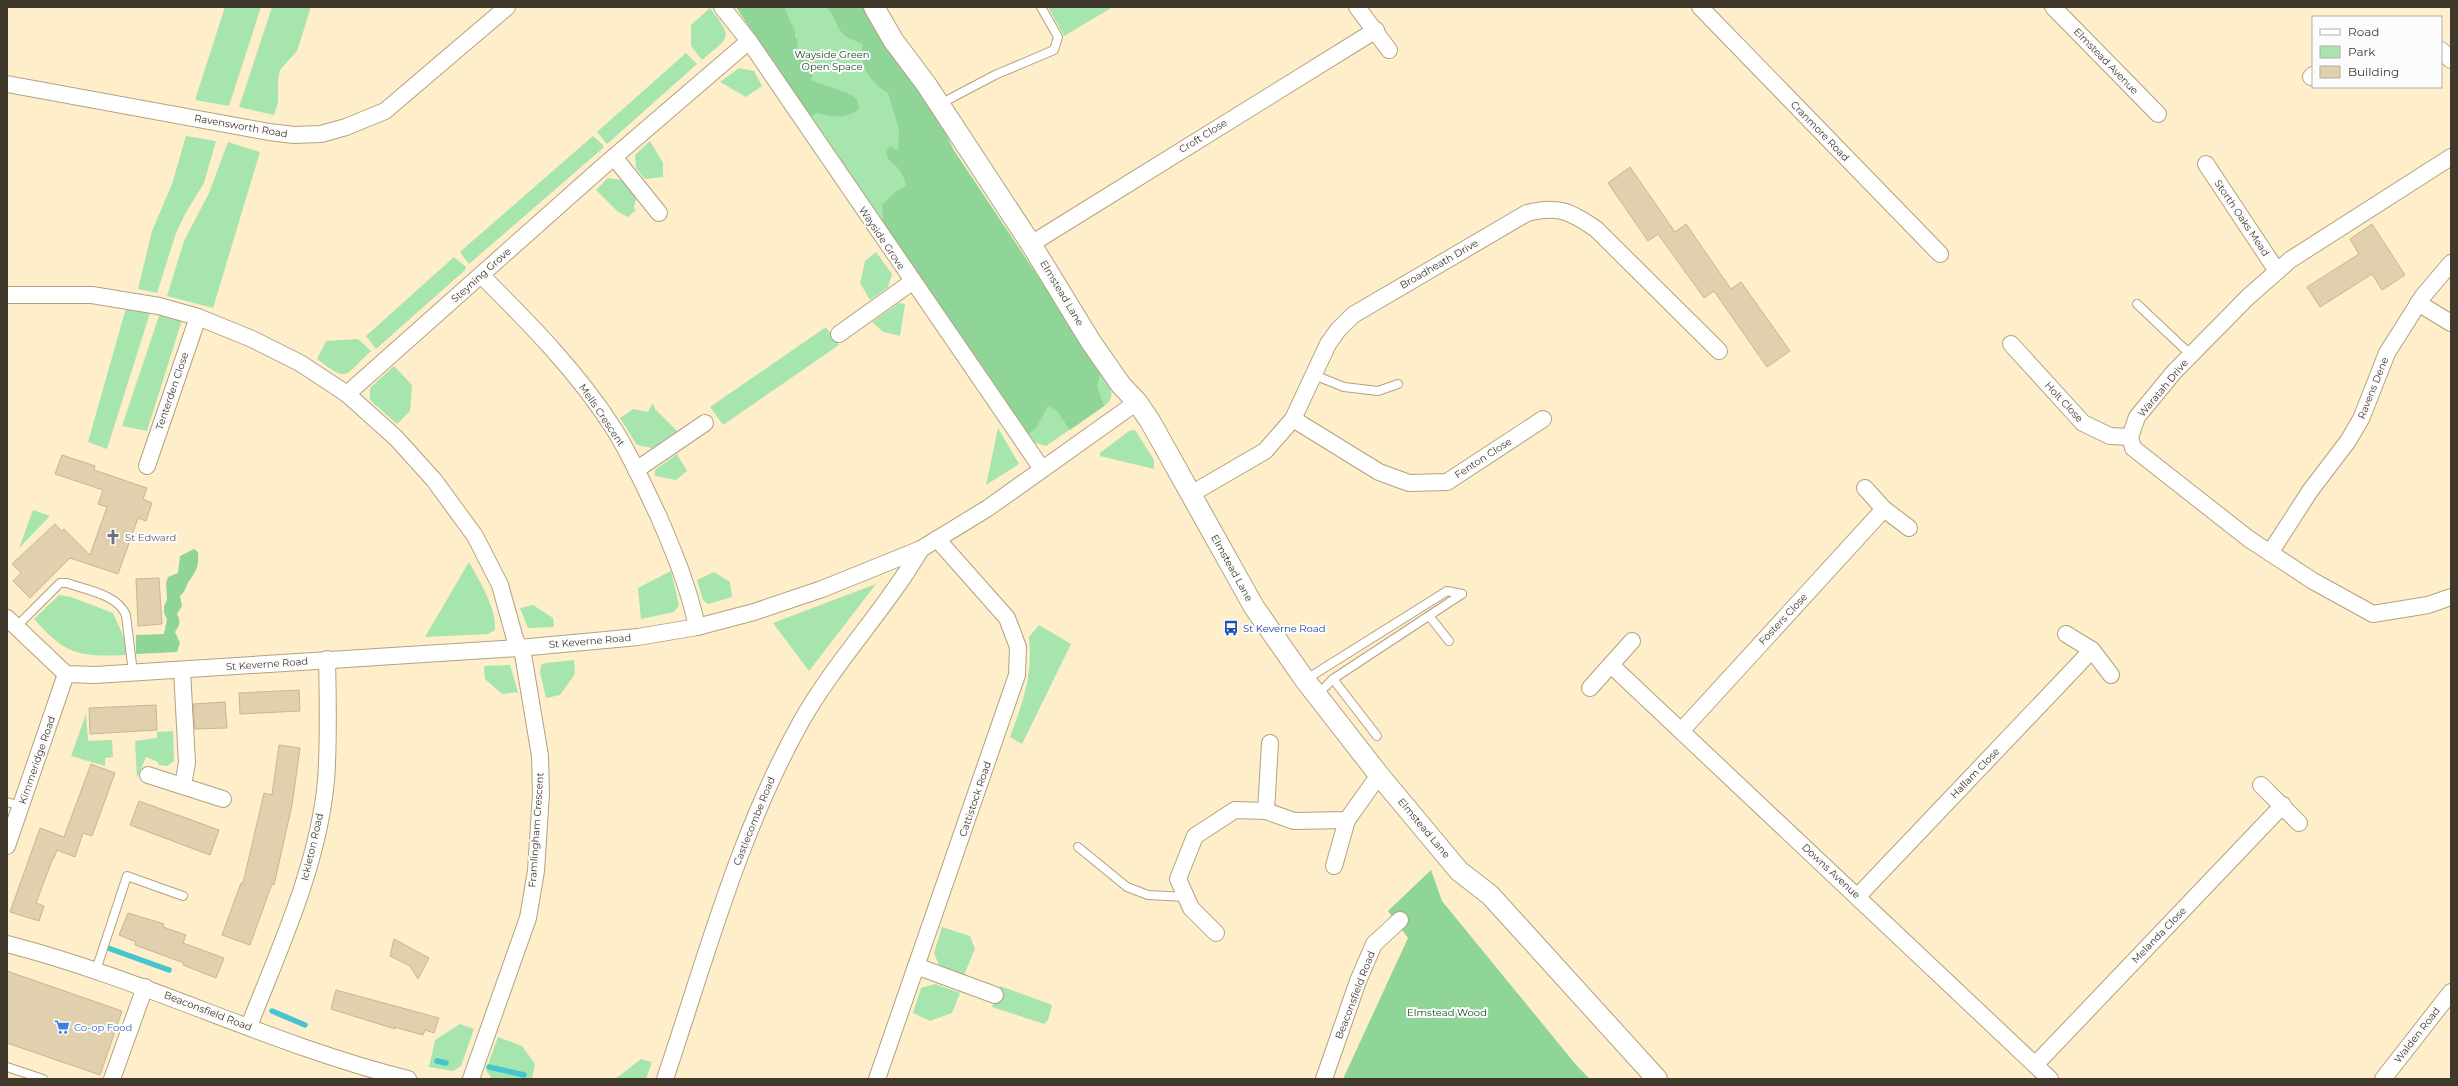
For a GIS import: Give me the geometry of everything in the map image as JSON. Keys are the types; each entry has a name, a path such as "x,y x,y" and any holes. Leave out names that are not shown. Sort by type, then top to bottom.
{"street":[{"name":"Ravensworth Road","path":"7,84 269,132 294,135 322,134 372,118 392,107 507,7"},
{"name":"Wayside Grove","path":"722,7 749,41 912,282 1042,469"},
{"name":"Elmstead Lane","path":"874,7 893,40 940,104 1031,244 1091,342 1121,385 1137,402 1254,606 1311,687 1379,775 1459,871 1490,895 1657,1079"},
{"path":"1357,7 1376,30 1389,50"},
{"name":"Cranmore Road","path":"1700,7 1940,254"},
{"name":"Elmstead Avenue","path":"2053,7 2158,114"},
{"name":"Croft Close","path":"1031,244 1376,30"},
{"name":"Steyning Grove","path":"348,394 614,157 749,41"},
{"path":"2442,51 2451,60"},
{"path":"614,157 659,213"},
{"name":"Waratah Drive","path":"2130,437 2137,417 2191,354 2248,297 2277,271 2290,260 2451,157"},
{"name":"Storth Oaks Mead","path":"2206,164 2277,271"},
{"name":"Broadheath Drive","path":"1191,494 1265,451 1292,419 1328,344 1338,330 1353,315 1527,213 1548,208 1576,215 1596,228 1719,351"},
{"name":"Ravens Dene","path":"2270,553 2318,479 2348,441 2361,418 2384,358 2418,303 2451,263"},
{"name":"Mells Crescent","path":"482,275 532,325 572,371 613,428 636,470 684,577 697,627"},
{"path":"839,334 912,282"},
{"name":"Framlingham Crescent","path":"7,295 92,295 159,306 198,317 252,339 300,363 348,394 396,438 434,480 475,536 500,585 519,648 523,654 540,756 541,794 536,871 523,934 471,1079"},
{"path":"2418,303 2451,323"},
{"name":"Tenterden Close","path":"147,466 198,317"},
{"name":"Holt Close","path":"2011,344 2083,423 2110,436 2130,437"},
{"name":"St Keverne Road","path":"66,674 133,673 327,659 519,648 638,637 697,627 754,612 822,589 921,549 988,508 1137,402"},
{"name":"Fenton Close","path":"1292,419 1379,472 1409,483 1447,482 1543,419"},
{"path":"636,470 705,423"},
{"path":"2130,437 2133,448 2270,553 2313,581 2374,614 2428,605 2451,597"},
{"path":"1865,488 1884,509 1909,528"},
{"name":"Fosters Close","path":"1682,730 1884,509"},
{"name":"Cattistock Road","path":"877,1079 1014,691 1018,666 1018,647 1007,618 937,539"},
{"name":"Castlecombe Road","path":"665,1079 743,844 766,788 802,720 827,679 864,628 900,584 921,549"},
{"path":"11,622 66,674"},
{"path":"2066,634 2092,650 2111,675"},
{"path":"1590,688 1632,641"},
{"name":"Hallam Close","path":"1858,896 2092,650"},
{"name":"Ickleton Road","path":"249,1026 297,904 314,844 326,782 329,718 327,659"},
{"name":"Downs Avenue","path":"1611,665 1682,730 2050,1079"},
{"path":"182,670 187,763 183,785"},
{"name":"Kimmeridge Road","path":"7,846 14,804 66,674"},
{"path":"1266,811 1270,743"},
{"path":"148,775 223,799"},
{"path":"1334,866 1347,820 1379,775"},
{"path":"2261,785 2299,822"},
{"name":"Melanda Close","path":"2035,1065 2283,805"},
{"path":"1216,933 1191,908 1178,879 1195,836 1234,810 1266,811 1294,821 1347,820"},
{"name":"Beaconsfield Road","path":"1324,1079 1358,981 1374,944 1400,920"},
{"name":"Beaconsfield Road","path":"7,944 96,970 348,1063 408,1079"},
{"path":"916,966 995,995"},
{"path":"112,1079 144,987"},
{"name":"Walden Road","path":"2383,1079 2451,992"}],"lane":[{"path":"940,104 995,75 1054,50 1058,37 1041,7"},
{"path":"2137,304 2191,354"},
{"path":"1314,375 1344,387 1378,392 1398,384"},
{"path":"11,622 60,583 67,583 113,599 123,607 126,615 133,673"},
{"path":"1447,591 1462,594 1430,617 1333,679 1311,687 1447,591"},
{"path":"1430,617 1449,641"},
{"path":"1333,679 1377,736"},
{"path":"1078,847 1127,887 1148,895 1186,897"},
{"path":"96,970 127,876 183,896"},
{"path":"7,1067 43,1079"}],"green space":[{"path":"225,7 261,7 229,106 195,100"},
{"path":"272,7 311,7 297,51 280,70 278,79 278,103 274,115 239,107"},
{"name":"Wayside Green Open Space","path":"736,7 859,7 1108,382 1112,393 1107,404 1046,446 1029,441 1005,399 826,141"},
{"path":"736,7 784,7 795,31 795,38 798,40 796,53 809,58 815,68 811,80 841,90 857,99 859,109 844,116 832,116 816,113 810,118"},
{"name":"Wayside Green Open Space","path":"826,7 865,7 936,111 954,151 1101,371 1097,386 1104,406 1070,430 1056,410 1048,406 1036,428 1026,436 1005,399 883,223 882,205 896,191 906,186 900,171 888,159 886,150 890,146 898,151 899,130 888,93 871,79 864,66 862,59 863,44 846,36 842,32"},
{"path":"1048,7 1113,7 1064,36"},
{"path":"710,8 723,25 726,36 719,46 702,60 691,46 691,25"},
{"path":"686,53 697,64 607,144 597,132"},
{"path":"739,68 754,71 762,86 746,97 720,82"},
{"path":"186,136 216,141 204,183 185,214 176,233 157,293 138,289 152,231 172,184"},
{"path":"593,136 603,145 603,148 469,264 461,254 461,251"},
{"path":"650,141 663,163 663,177 645,179 636,168 635,155"},
{"path":"228,142 260,152 213,308 167,296 184,241 209,193"},
{"path":"608,178 622,180 636,198 634,208 636,210 628,217 618,212 596,190"},
{"path":"876,252 892,274 888,287 870,300 860,283 865,261"},
{"path":"454,257 466,267 465,270 376,349 366,336"},
{"path":"899,303 905,304 900,336 883,332 872,322"},
{"path":"126,308 150,313 107,449 88,442"},
{"path":"160,313 182,320 147,431 122,426"},
{"path":"826,327 839,345 723,425 710,407"},
{"path":"358,339 371,351 346,374 335,372 317,359 326,341"},
{"path":"394,366 412,385 410,411 397,424 370,400 370,388"},
{"path":"653,403 655,409 677,431 652,448 637,445 620,418 633,409 648,412"},
{"path":"998,428 1019,464 986,485"},
{"path":"1135,430 1154,460 1154,469 1100,456 1100,453 1129,431"},
{"path":"677,454 687,471 676,480 655,476 655,470"},
{"path":"33,510 50,516 19,548"},
{"path":"194,549 198,552 197,568 180,596 182,606 177,614 179,623 175,632 180,643 177,652 136,654 136,635 164,634 167,619 164,613 164,606 167,600 166,583 168,577 178,573 180,556"},
{"path":"469,562 490,604 495,622 495,630 488,634 425,637"},
{"path":"671,571 679,605 674,612 641,619 638,588"},
{"path":"714,572 730,582 732,597 708,604 703,600 697,580"},
{"path":"876,584 809,671 773,623"},
{"path":"59,595 71,597 113,613 125,640 126,655 110,656 85,654 65,647 55,640 34,619"},
{"path":"533,605 553,618 554,627 528,628 520,608"},
{"path":"1039,625 1071,644 1022,744 1010,737 1026,688 1030,664 1029,637"},
{"path":"574,660 575,674 560,695 546,698 540,672 541,665 546,663"},
{"path":"510,665 518,692 502,694 485,679 484,666"},
{"path":"86,714 88,741 112,740 113,757 105,758 105,766 71,756"},
{"path":"173,731 174,761 167,766 159,765 158,762 146,757 137,778 135,741 157,738 157,732"},
{"name":"Elmstead Wood","path":"1431,870 1442,901 1577,1066 1590,1079 1343,1079 1408,938 1388,911"},
{"path":"942,927 970,936 975,949 964,975 939,965 934,953"},
{"path":"935,984 960,993 952,1013 930,1021 913,1013 921,988"},
{"path":"1000,986 1050,1004 1052,1006 1048,1020 1044,1024 992,1007"},
{"path":"460,1024 474,1029 461,1066 453,1071 429,1067 435,1040"},
{"path":"498,1037 522,1046 535,1064 532,1079 492,1079 486,1070"},
{"path":"641,1059 652,1062 646,1079 615,1079"}],"building":[{"path":"1630,167 1675,232 1686,224 1731,289 1741,282 1790,351 1767,367 1714,291 1704,298 1658,234 1648,241 1608,183"},
{"path":"2372,224 2405,275 2382,290 2372,274 2320,307 2307,287 2359,254 2350,239"},
{"path":"62,455 95,466 94,470 147,488 143,499 152,503 146,521 138,518 118,574 70,558 30,598 13,581 21,573 12,564 55,524 62,531 64,529 90,555 107,507 98,504 103,490 55,474"},
{"path":"159,578 162,624 138,626 136,579"},
{"path":"299,690 300,711 240,714 239,693"},
{"path":"225,702 227,728 195,729 193,704"},
{"path":"156,705 157,730 90,734 89,708"},
{"path":"279,745 300,748 292,805 274,885 272,884 250,945 222,935 241,883 243,883 264,793 272,795"},
{"path":"91,764 115,773 92,836 83,833 75,857 57,850 36,903 44,906 39,921 10,912 40,828 64,837"},
{"path":"139,801 219,830 210,855 130,825"},
{"path":"128,913 164,924 163,927 186,935 183,943 224,958 216,978 183,965 184,963 135,945 136,942 119,935"},
{"path":"394,939 429,958 418,979 410,966 390,956"},
{"name":"Co-op Food","path":"7,971 122,1011 100,1075 7,1043"},
{"path":"336,990 439,1018 434,1033 425,1030 423,1035 394,1027 395,1029 331,1009"}],"waterway":[{"path":"108,948 169,970"},
{"path":"272,1011 305,1025"},
{"path":"437,1061 446,1063"},
{"path":"489,1067 524,1075"}],"place":[{"name":"St Edward","path":"113,537"},
{"name":"St Keverne Road","path":"1231,628"},
{"name":"Co-op Food","path":"62,1027"}]}
